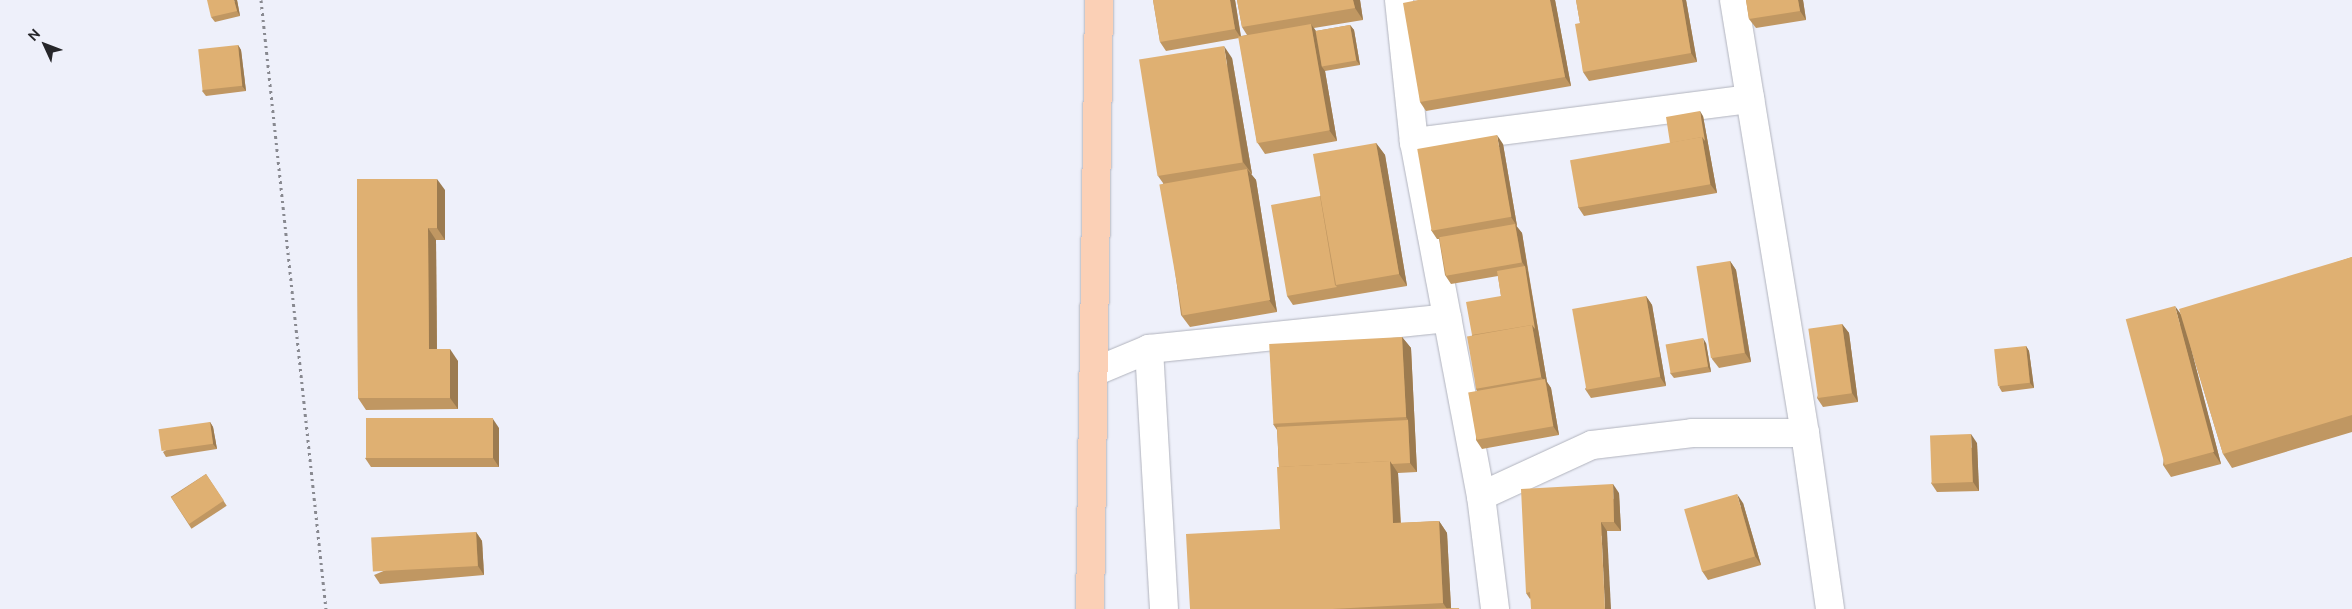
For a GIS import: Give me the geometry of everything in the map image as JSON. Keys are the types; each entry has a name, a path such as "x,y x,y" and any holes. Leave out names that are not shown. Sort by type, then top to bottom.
{"main road":[{"path":"1090,609 1099,0"}],"street":[{"path":"1398,0 1414,142 1481,496 1495,609"},
{"path":"1734,0 1805,433 1830,609"},
{"path":"1414,142 1750,99"},
{"path":"1094,372 1149,349 1448,318"},
{"path":"1149,349 1164,609"},
{"path":"1481,496 1592,445 1692,433 1805,433"}],"path":[{"path":"261,0 326,609"}],"building":[{"path":"207,0 234,0 237,11 211,17"},
{"path":"1153,0 1230,0 1235,29 1160,42"},
{"path":"1237,0 1353,0 1355,8 1242,27"},
{"path":"1418,0 1550,0 1565,77 1420,102 1403,3"},
{"path":"1576,0 1682,0 1691,53 1583,72 1575,24 1580,23"},
{"path":"1746,0 1798,0 1800,11 1749,19"},
{"path":"1311,24 1330,130 1257,143 1238,37"},
{"path":"1350,25 1356,60 1322,67 1316,31"},
{"path":"238,45 242,86 203,90 198,49"},
{"path":"1224,46 1242,163 1158,176 1139,59"},
{"path":"1700,111 1705,141 1702,137 1670,143 1666,117"},
{"path":"1497,135 1511,217 1432,231 1417,149"},
{"path":"1702,137 1710,184 1578,208 1570,160"},
{"path":"1376,143 1399,274 1336,285 1313,154"},
{"path":"1247,169 1270,300 1182,315 1159,184"},
{"path":"357,179 437,179 437,228 428,228 429,349 450,349 450,398 358,398"},
{"path":"1320,196 1335,285 1337,287 1287,296 1271,205"},
{"path":"1515,224 1522,262 1446,276 1439,237"},
{"path":"2352,257 2352,415 2223,454 2179,309"},
{"path":"1730,261 1745,353 1711,358 1696,266"},
{"path":"1525,266 1535,329 1532,325 1472,335 1466,302 1501,296 1497,271"},
{"path":"1646,296 1660,377 1586,390 1572,309"},
{"path":"2175,306 2214,452 2165,465 2126,319"},
{"path":"1842,324 1852,393 1818,398 1808,329"},
{"path":"1532,325 1541,377 1476,389 1467,336"},
{"path":"1402,337 1406,417 1273,424 1269,344"},
{"path":"1703,338 1708,367 1671,373 1666,345"},
{"path":"2026,346 2030,383 1998,386 1994,349"},
{"path":"1545,379 1553,426 1477,440 1468,393"},
{"path":"366,418 493,418 493,458 366,458"},
{"path":"1408,420 1410,463 1392,464 1390,461 1279,467 1277,427"},
{"path":"210,422 213,444 162,451 159,429"},
{"path":"1971,434 1973,482 1932,483 1930,435"},
{"path":"1390,461 1393,523 1439,521 1443,603 1332,609 1190,609 1186,534 1280,529 1277,467"},
{"path":"206,474 224,501 189,524 171,497"},
{"path":"1613,484 1614,522 1601,522 1605,609 1531,609 1530,592 1526,593 1521,489"},
{"path":"1737,494 1755,556 1702,572 1684,509"},
{"path":"476,532 478,566 373,571 371,537"}]}
